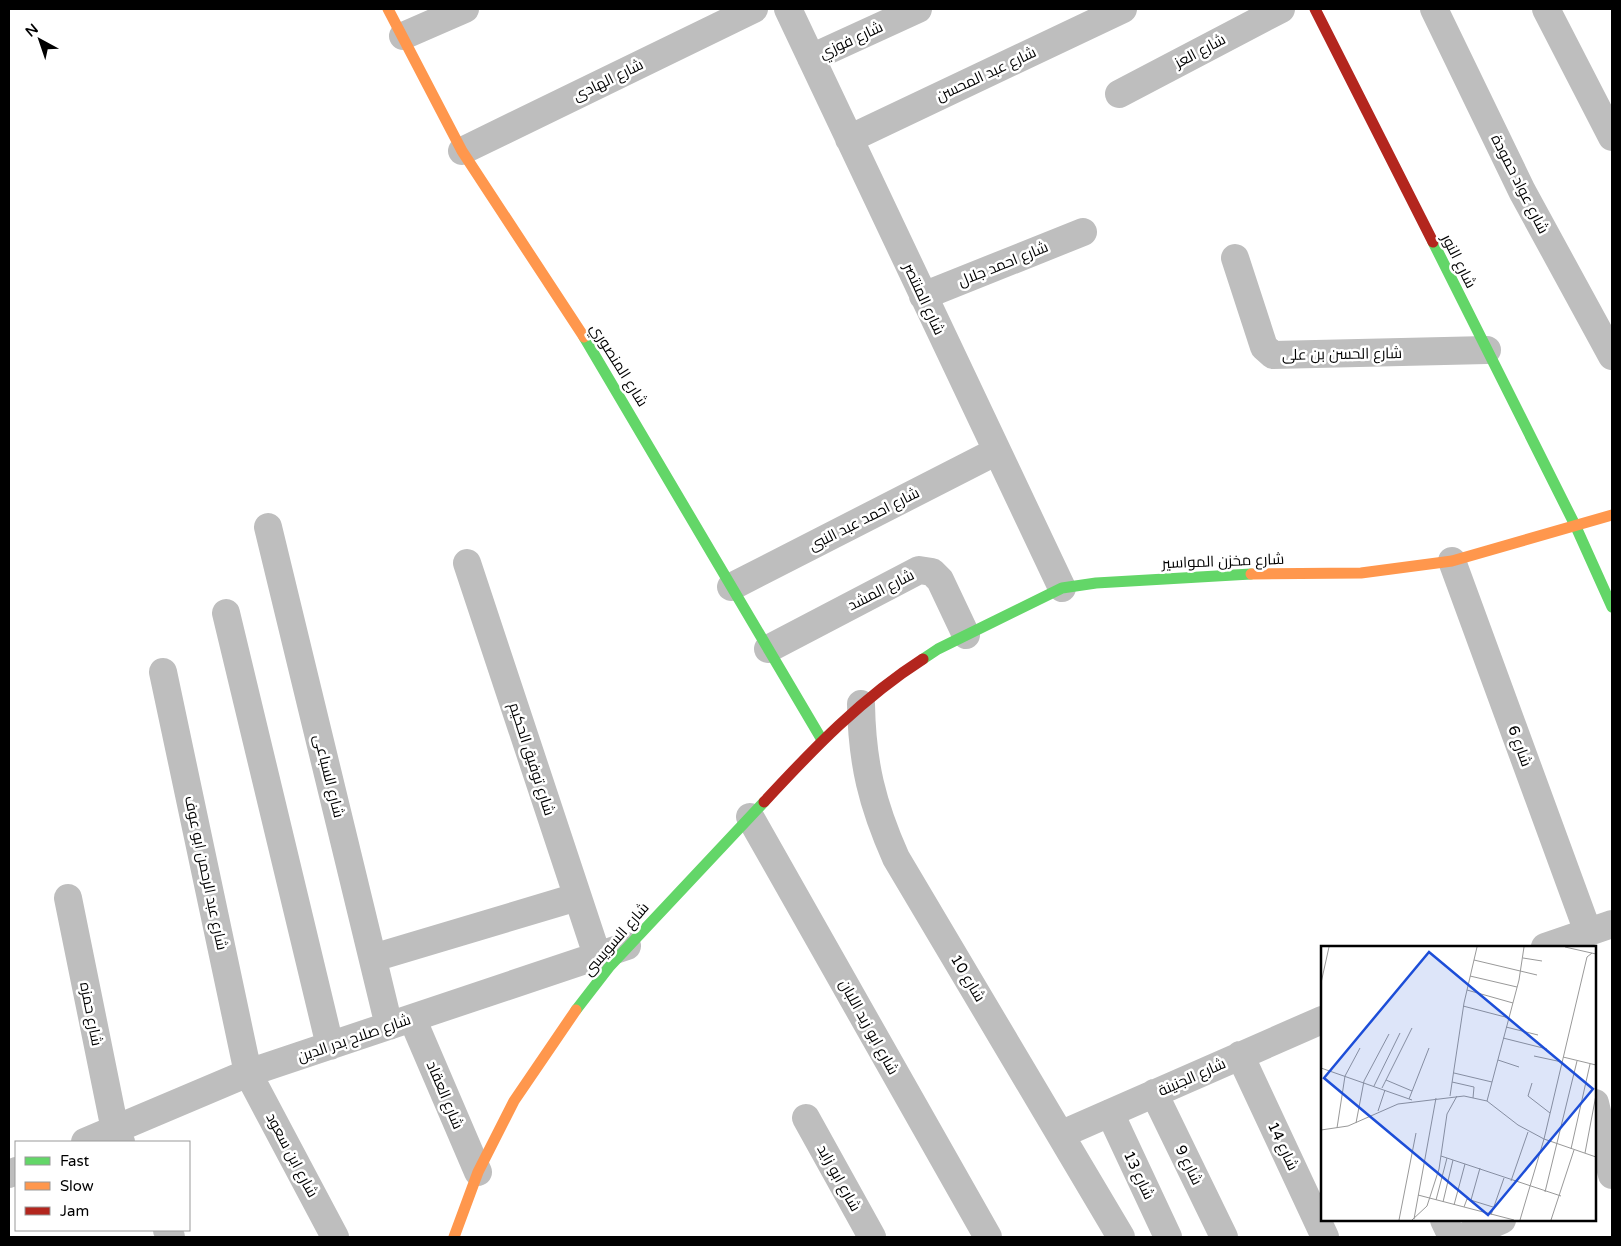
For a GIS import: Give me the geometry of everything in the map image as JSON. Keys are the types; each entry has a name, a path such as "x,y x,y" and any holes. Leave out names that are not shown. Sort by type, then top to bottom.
{"street":[{"name":"شارع المنصوري","path":"388,9 462,151 600,361 822,740"},
{"path":"403,36 465,9"},
{"name":"شارع الهادى","path":"462,151 754,9"},
{"name":"شارع المنتصر","path":"788,9 1062,588"},
{"name":"شارع فوزي","path":"811,58 918,9"},
{"name":"شارع عبد المحسن","path":"849,139 1124,9"},
{"name":"شارع العز","path":"1119,94 1281,9"},
{"name":"شارع النور","path":"1316,9 1576,527 1612,607"},
{"name":"شارع عواد حمودة","path":"1434,9 1522,190 1612,356"},
{"path":"1546,9 1612,137"},
{"name":"شارع احمد جلال","path":"923,296 1083,232"},
{"name":"شارع الحسن بن على","path":"1235,258 1264,347 1273,355 1487,350"},
{"name":"شارع احمد عبد النبى","path":"732,587 996,451"},
{"name":"شارع مخزن المواسير","path":"860,704 904,670 938,649 1062,588 1096,583 1244,574 1361,573 1452,561 1576,527 1612,515"},
{"name":"شارع السباعى","path":"268,527 373,958 401,1022"},
{"name":"شارع 6","path":"1452,561 1600,928"},
{"name":"شارع توفيق الحكيم","path":"467,563 597,955"},
{"name":"شارع المشد","path":"768,649 919,570 926,570 937,576 966,635"},
{"path":"226,613 330,1046"},
{"name":"شارع عبد الرحمن ابو عوف","path":"163,672 248,1074"},
{"name":"شارع السويسى","path":"454,1237 478,1172 514,1101 557,1035 627,946 822,740 860,704"},
{"name":"شارع 10","path":"860,704 862,746 870,784 881,823 896,858 1062,1134 1121,1237"},
{"name":"شارع ابو زيد اللبان","path":"750,817 988,1237"},
{"path":"373,958 577,897"},
{"name":"شارع حمزه","path":"68,898 118,1136"},
{"path":"1548,946 1600,928"},
{"name":"شارع صلاح بدر الدين","path":"90,1141 118,1136 248,1074 627,946"},
{"name":"شارع الجنينة","path":"1062,1134 1321,1020"},
{"name":"شارع العقاد","path":"401,1022 478,1172"},
{"name":"شارع 14","path":"1240,1055 1325,1237"},
{"name":"شارع ابن سعود","path":"248,1074 335,1237"},
{"name":"شارع 9","path":"1154,1094 1224,1237"},
{"path":"1596,1110 1606,1175"},
{"name":"شارع 13","path":"1110,1113 1168,1237"},
{"name":"شارع ابو زايد","path":"806,1118 872,1237"},
{"path":"1444,1221 1452,1237"},
{"path":"1463,1237 1500,1221"}],"traffic: fast":[{"path":"1433,242 1576,527 1612,607"},
{"path":"584,337 822,740"},
{"path":"923,659 938,649 1062,588 1096,583 1251,574"},
{"path":"576,1010 610,966 764,802"}],"traffic: slow":[{"path":"388,9 462,151 584,337"},
{"path":"1251,574 1361,573 1452,561 1612,515"},
{"path":"454,1237 478,1172 514,1101 576,1010"}],"traffic: jam":[{"path":"1315,9 1433,242"},
{"path":"764,802 859,707 879,690 923,659"}]}
